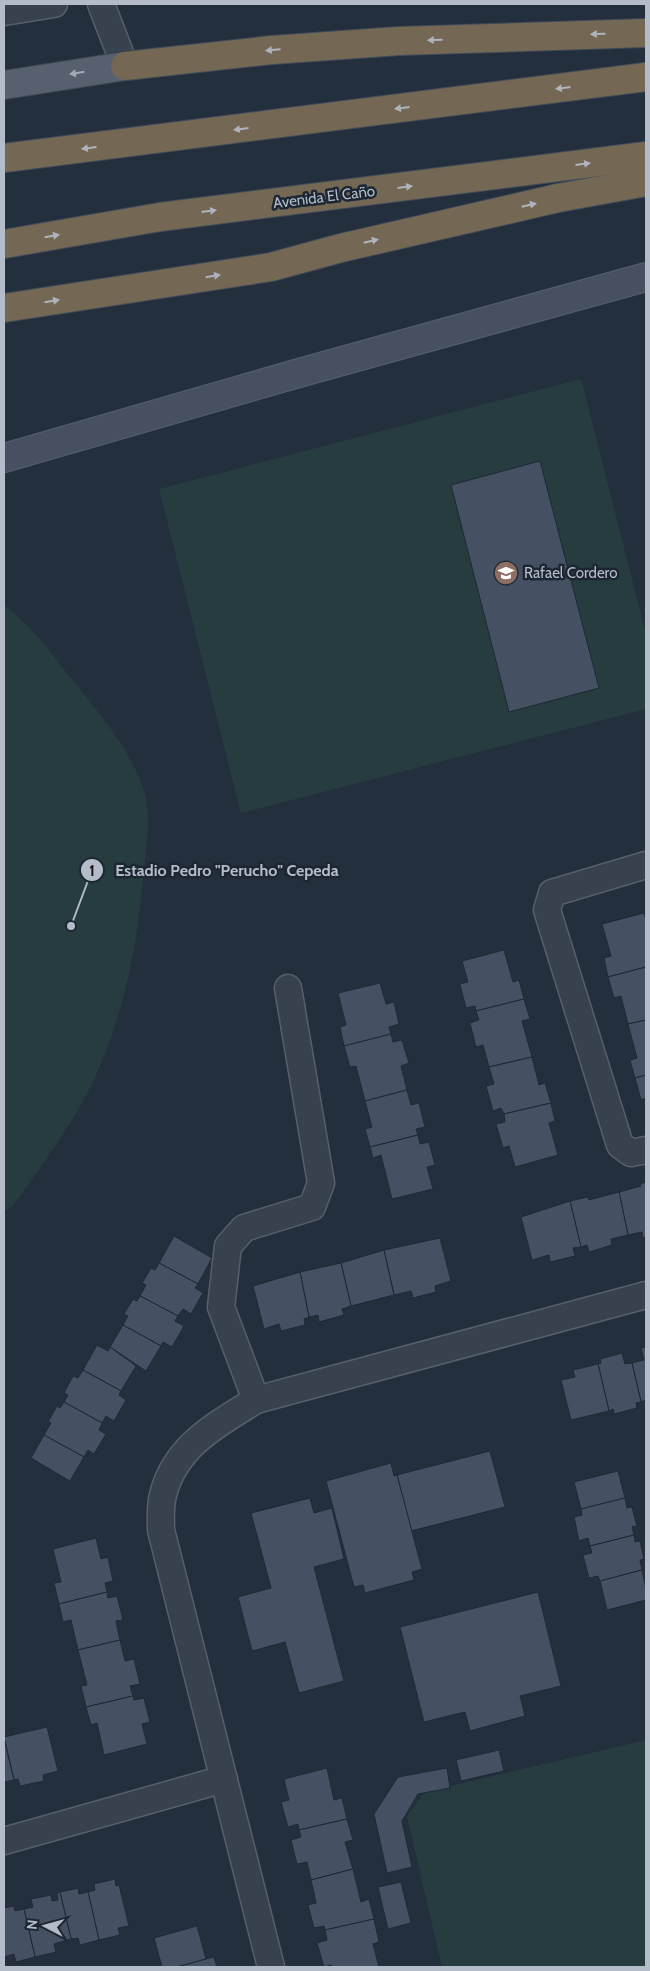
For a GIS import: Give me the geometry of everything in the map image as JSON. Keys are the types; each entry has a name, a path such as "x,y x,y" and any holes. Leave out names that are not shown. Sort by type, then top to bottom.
{"highway":[{"path":"125,66 272,50 399,41 646,33"},
{"path":"4,158 646,77"},
{"name":"Avenida El Caño","path":"4,244 160,217 646,156"},
{"path":"4,308 271,267 340,248 539,202 646,182"}],"main road":[{"path":"4,85 125,66"}],"street":[{"path":"4,12 54,4"},
{"path":"101,4 125,66"},
{"path":"4,458 306,371 646,277"},
{"path":"646,865 552,893 546,910 620,1145 631,1152 646,1150"},
{"path":"256,1400 222,1307 228,1246 244,1228 312,1207 321,1183 288,988"},
{"path":"271,1967 161,1530 163,1495 173,1467 191,1444 256,1400 646,1295"},
{"path":"4,1841 224,1779"}],"green space":[{"path":"581,379 646,634 646,709 241,813 159,489"},
{"path":"4,605 42,641 115,735 132,763 145,794 148,826 135,945 121,1007 111,1038 85,1097 69,1125 11,1208 4,1210"},
{"path":"646,1740 646,1967 442,1967 407,1816 425,1792"}],"building":[{"path":"540,461 599,688 509,712 451,485"},
{"path":"644,913 646,921 646,967 608,977 604,958 611,956 602,924"},
{"path":"504,950 513,982 519,980 524,999 476,1011 475,1006 466,1008 460,984 468,982 462,961"},
{"path":"646,967 646,1020 628,1024 621,996 614,998 608,977"},
{"path":"380,983 386,1004 394,1002 399,1024 389,1027 391,1034 344,1046 340,1027 346,1025 338,993"},
{"path":"524,999 530,1019 522,1021 532,1057 489,1067 483,1045 476,1047 470,1023 479,1020 476,1011"},
{"path":"646,1020 646,1075 635,1078 630,1060 637,1058 628,1024"},
{"path":"391,1034 393,1042 402,1040 409,1063 401,1066 407,1090 365,1101 356,1066 350,1067 344,1046"},
{"path":"532,1057 539,1085 545,1083 551,1103 504,1114 501,1108 493,1111 486,1086 494,1084 489,1067"},
{"path":"646,1075 646,1098 641,1100 635,1078"},
{"path":"407,1090 411,1105 419,1103 425,1127 416,1129 418,1135 370,1147 365,1129 372,1127 365,1101"},
{"path":"551,1103 555,1121 549,1123 558,1155 515,1167 509,1146 503,1148 496,1124 505,1122 504,1114"},
{"path":"418,1135 420,1144 429,1142 435,1165 427,1167 433,1189 392,1199 381,1155 373,1158 370,1147"},
{"path":"646,1182 646,1237 643,1238 642,1232 628,1235 619,1192 641,1186 640,1184"},
{"path":"619,1192 628,1235 611,1239 612,1245 589,1252 587,1245 581,1247 570,1201 588,1197 589,1200"},
{"path":"570,1201 581,1247 573,1248 575,1256 550,1262 549,1255 532,1260 521,1217"},
{"path":"174,1236 212,1258 198,1284 159,1263"},
{"path":"440,1238 451,1281 435,1286 436,1292 413,1298 411,1291 394,1295 384,1250"},
{"path":"384,1250 394,1295 351,1306 341,1263"},
{"path":"159,1263 198,1284 195,1288 203,1293 191,1314 183,1309 178,1316 140,1296 146,1285 142,1283 151,1268 155,1270"},
{"path":"341,1263 351,1306 342,1309 344,1315 319,1322 318,1315 309,1317 300,1272"},
{"path":"300,1272 309,1317 304,1319 305,1325 281,1331 279,1324 264,1329 253,1286"},
{"path":"140,1296 178,1316 175,1321 184,1326 172,1347 163,1342 161,1346 123,1325 128,1316 124,1314 133,1299 137,1301"},
{"path":"123,1325 161,1346 146,1371 110,1347"},
{"path":"97,1345 108,1351 110,1347 136,1366 121,1391 83,1370"},
{"path":"646,1347 646,1400 641,1402 632,1363 644,1360 641,1348"},
{"path":"622,1353 625,1364 632,1363 641,1402 636,1403 637,1408 614,1414 613,1409 609,1411 598,1364 601,1363 600,1359"},
{"path":"598,1364 609,1411 571,1420 561,1380 575,1377 573,1370"},
{"path":"83,1370 121,1391 119,1395 126,1400 114,1421 106,1416 102,1423 64,1402 68,1395 64,1393 73,1376 78,1378"},
{"path":"64,1402 102,1423 99,1430 106,1434 94,1454 88,1450 84,1457 44,1435 51,1423 48,1422 57,1406 60,1408"},
{"path":"44,1435 84,1457 70,1481 31,1458"},
{"path":"490,1451 505,1507 411,1531 397,1475"},
{"path":"391,1463 394,1476 397,1475 422,1569 412,1572 414,1580 365,1593 363,1585 354,1587 326,1481"},
{"path":"618,1471 625,1498 581,1509 574,1482"},
{"path":"310,1498 314,1513 332,1508 344,1559 314,1567 344,1681 299,1693 285,1642 252,1651 238,1597 271,1588 251,1513"},
{"path":"625,1498 627,1508 632,1507 637,1526 632,1527 634,1535 590,1546 588,1538 579,1541 574,1517 582,1515 581,1509"},
{"path":"634,1535 635,1542 640,1541 644,1559 640,1560 642,1570 600,1581 598,1576 589,1578 583,1555 592,1553 590,1546"},
{"path":"96,1538 101,1559 108,1557 113,1581 105,1583 107,1592 59,1604 54,1583 61,1582 53,1549"},
{"path":"642,1570 646,1600 607,1610 600,1581"},
{"path":"107,1592 108,1598 117,1596 123,1620 116,1621 120,1640 78,1650 71,1620 63,1622 59,1604"},
{"path":"538,1592 561,1686 520,1696 525,1716 470,1731 465,1712 424,1722 400,1627"},
{"path":"120,1640 125,1661 134,1659 140,1684 130,1686 133,1696 86,1707 81,1686 87,1685 78,1650"},
{"path":"133,1696 134,1700 144,1698 150,1722 142,1724 147,1744 104,1755 97,1723 91,1725 86,1707"},
{"path":"47,1727 58,1771 43,1775 44,1781 20,1786 18,1779 14,1780 4,1737"},
{"path":"4,1739 14,1780 4,1782"},
{"path":"499,1750 504,1771 461,1781 456,1760"},
{"path":"327,1768 334,1800 342,1798 347,1819 299,1830 298,1824 288,1827 281,1802 289,1800 284,1779"},
{"path":"447,1768 450,1788 418,1794 402,1821 412,1867 387,1873 374,1814 398,1777"},
{"path":"347,1819 353,1840 345,1842 353,1869 311,1880 307,1862 297,1864 291,1840 301,1837 299,1830"},
{"path":"353,1869 361,1902 369,1899 374,1919 325,1930 324,1926 314,1928 308,1905 316,1903 311,1880"},
{"path":"115,1879 116,1886 119,1885 129,1926 118,1928 120,1935 99,1940 88,1892 95,1890 94,1884"},
{"path":"401,1882 411,1923 388,1929 378,1887"},
{"path":"78,1888 79,1894 88,1892 99,1940 80,1945 78,1938 71,1939 60,1892"},
{"path":"60,1892 71,1939 54,1944 56,1952 35,1957 24,1909 33,1907 31,1899 51,1895 52,1901 58,1900 57,1893"},
{"path":"14,1906 15,1911 24,1909 35,1957 16,1962 14,1954 4,1957 4,1908"},
{"path":"374,1919 379,1942 373,1944 379,1967 332,1967 331,1965 324,1967 317,1943 327,1940 325,1930"},
{"path":"197,1926 206,1959 177,1967 162,1967 154,1938"},
{"path":"214,1957 217,1967 177,1967 206,1959"}],"place":[{"name":"Rafael Cordero","path":"506,573"},
{"name":"Estadio Pedro \"Perucho\" Cepeda","path":"71,926"}]}
